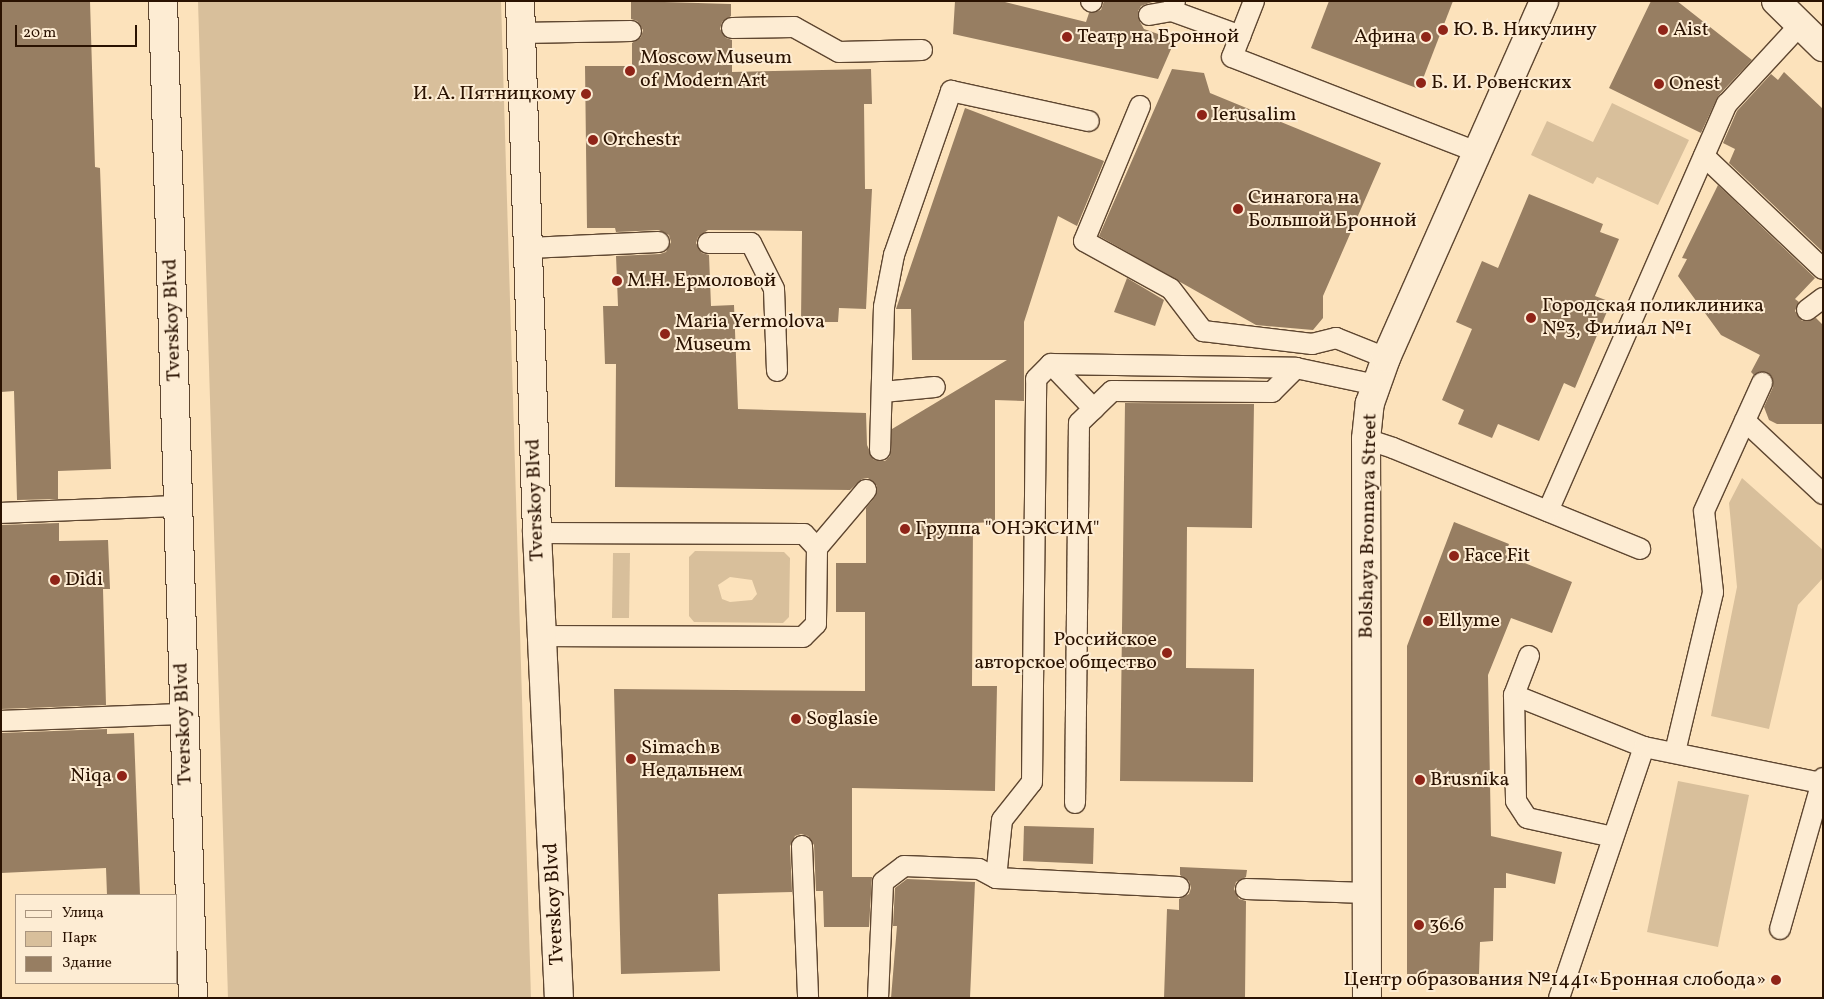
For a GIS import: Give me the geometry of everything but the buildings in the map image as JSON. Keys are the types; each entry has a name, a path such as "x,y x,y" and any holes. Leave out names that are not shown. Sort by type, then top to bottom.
{"main road":[{"name":"Tverskoy Blvd","path":"163,1 193,998"},
{"name":"Tverskoy Blvd","path":"520,1 541,636 559,998"},
{"name":"Bolshaya Bronnaya Street","path":"1368,998 1366,439 1376,385 1386,358 1544,1"},
{"path":"1776,1 1823,47"}],"lane":[{"path":"1254,1 1232,57 1477,152"},
{"path":"1149,15 1174,6 1241,36"},
{"path":"1548,511 1727,104 1800,24"},
{"path":"732,28 794,27 839,52 922,50"},
{"path":"522,33 631,30"},
{"path":"880,450 884,307 894,255 951,91 1089,121"},
{"path":"1140,106 1084,242 1171,289 1203,331 1312,344 1336,338 1386,358"},
{"path":"1704,156 1823,269"},
{"path":"528,248 659,242"},
{"path":"708,243 751,243 774,289 777,371"},
{"path":"996,878 1002,820 1032,782 1030,379 1051,364 1296,368 1376,385"},
{"path":"1051,364 1094,409"},
{"path":"1075,803 1079,423 1112,391 1272,392 1296,368"},
{"path":"1675,752 1713,592 1704,511 1762,383"},
{"path":"883,392 935,387"},
{"path":"1745,420 1823,494"},
{"path":"1366,439 1640,549"},
{"path":"541,636 803,637 816,624 817,548 866,490"},
{"path":"1,513 179,506"},
{"path":"537,533 804,534 817,548"},
{"path":"1529,656 1514,695 1516,801 1527,818 1613,838"},
{"path":"1514,695 1644,747 1822,780 1780,929"},
{"path":"1,721 184,714"},
{"path":"1559,998 1644,747"},
{"path":"802,846 808,998"},
{"path":"878,998 884,882 904,866 979,869 996,878 1180,886"},
{"path":"1246,889 1367,893"}],"green space":[{"path":"198,1 501,1 531,998 228,998"},
{"path":"1612,103 1689,140 1658,205 1597,177 1593,184 1531,155 1547,121 1593,142"},
{"path":"1742,478 1823,550 1823,578 1798,605 1769,729 1711,716 1737,587 1729,503"},
{"path":"695,551 784,552 790,558 789,617 783,623 694,622 689,616 689,557","holes":["730,577 752,580 757,594 752,600 730,602 722,599 718,585"]},
{"path":"613,553 630,553 629,618 612,618"},
{"path":"1678,781 1749,795 1718,947 1647,932"}],"place":[{"name":"Ю. В. Никулину","path":"1443,30"},
{"name":"Aist","path":"1663,30"},
{"name":"Театр на Бронной","path":"1067,37"},
{"name":"Афина","path":"1426,37"},
{"name":"Moscow Museum of Modern Art","path":"630,71"},
{"name":"Б. И. Ровенских","path":"1421,83"},
{"name":"Onest","path":"1659,84"},
{"name":"И. А. Пятницкому","path":"586,94"},
{"name":"Ierusalim","path":"1202,115"},
{"name":"Orchestr","path":"593,140"},
{"name":"Синагога на Большой Бронной","path":"1238,209"},
{"name":"М.Н. Ермоловой","path":"617,281"},
{"name":"Городская поликлиника №3, Филиал №1","path":"1531,318"},
{"name":"Maria Yermolova Museum","path":"665,334"},
{"name":"Группа \"ОНЭКСИМ\"","path":"905,529"},
{"name":"Face Fit","path":"1454,556"},
{"name":"Didi","path":"55,580"},
{"name":"Ellyme","path":"1428,621"},
{"name":"Российское авторское общество","path":"1167,653"},
{"name":"Soglasie","path":"796,719"},
{"name":"Simach в Недальнем","path":"631,759"},
{"name":"Niqa","path":"122,776"},
{"name":"Brusnika","path":"1420,780"},
{"name":"36.6","path":"1419,925"},
{"name":"Центр образования №1441«Бронная слобода»","path":"1776,980"}]}
